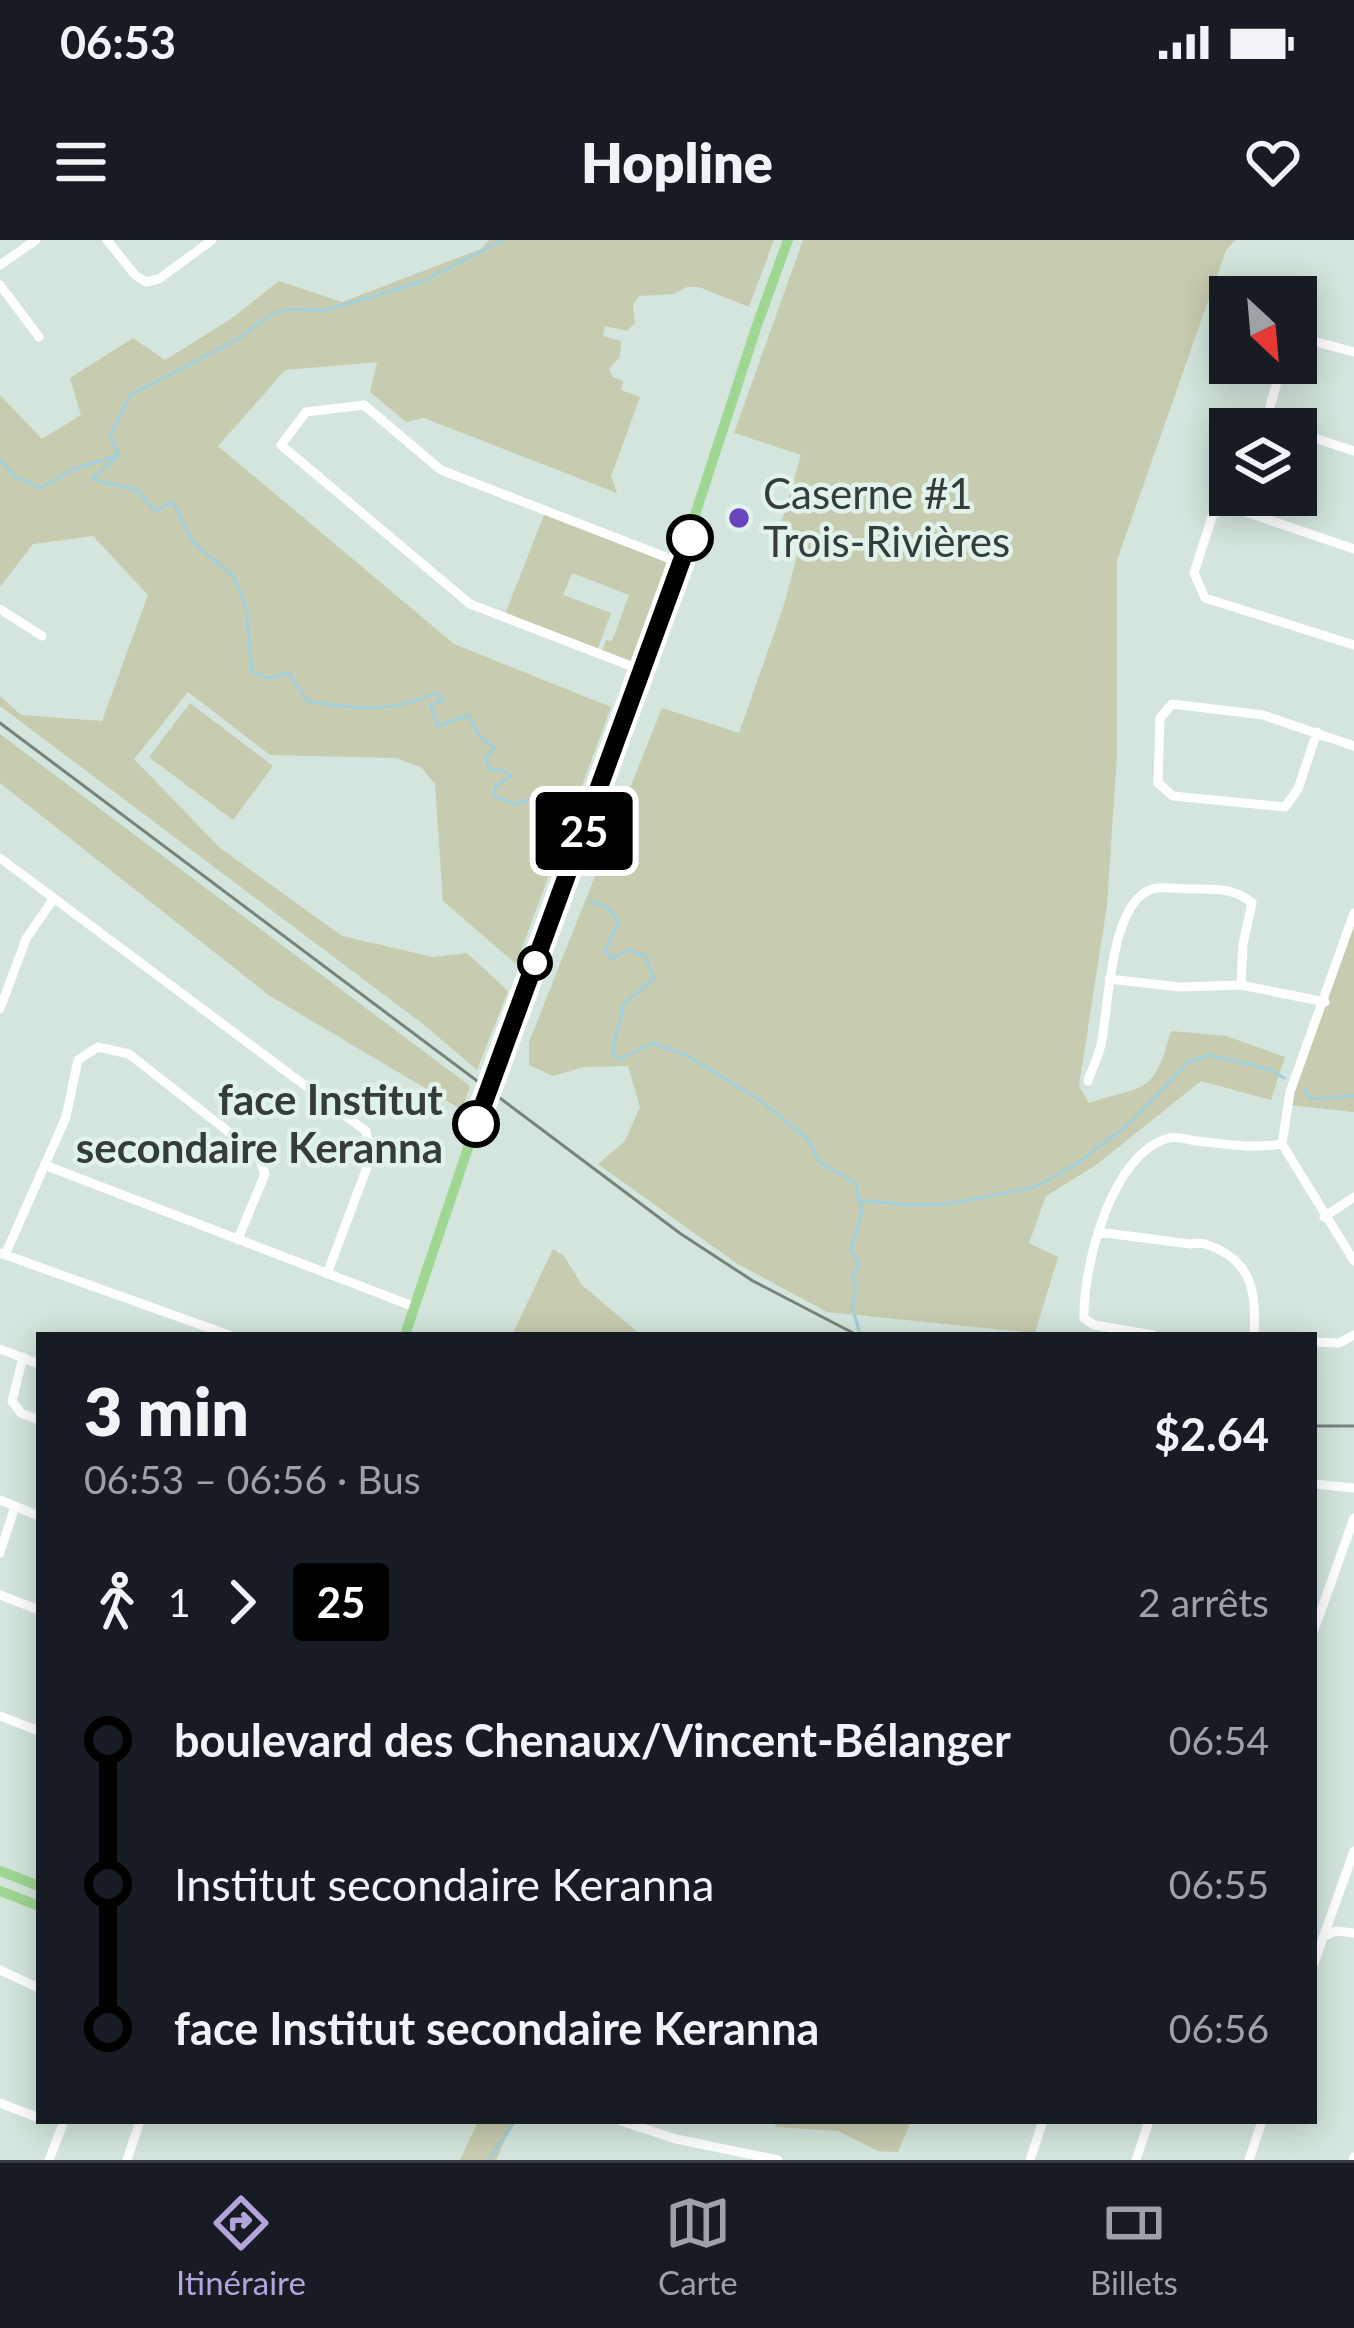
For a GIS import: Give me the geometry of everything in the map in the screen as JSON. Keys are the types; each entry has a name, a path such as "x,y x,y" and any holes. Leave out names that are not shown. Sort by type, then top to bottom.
{"main road":[{"path":"406,1332 476,1124 644,671 788,240"},
{"path":"0,1870 36,1885"},
{"path":"0,1891 36,1905"}],"street":[{"path":"0,265 36,240"},
{"path":"107,240 146,282 158,279 212,240"},
{"path":"0,285 39,337"},
{"path":"1317,342 1354,352"},
{"path":"644,671 470,604 281,445 306,412 364,405 441,470 681,562"},
{"path":"1317,439 1354,451"},
{"path":"1354,549 1232,507 1213,514 1194,573 1205,598 1354,645"},
{"path":"0,609 42,636"},
{"path":"1317,732 1298,789 1285,807 1173,796 1158,782 1160,718 1172,704 1263,715 1317,732 1354,746"},
{"path":"0,858 366,1131 372,1154 328,1274"},
{"path":"1088,1081 1101,1046 1109,980 1123,923 1133,904 1151,890 1218,889 1240,892 1252,903 1241,986"},
{"path":"0,1009 26,939 54,898"},
{"path":"1354,913 1290,1091 1282,1144 1354,1261"},
{"path":"1109,980 1180,987 1241,986 1325,1002"},
{"path":"221,1332 3,1254 47,1166 66,1118 78,1060 89,1049 111,1047 129,1054 262,1161 263,1181 238,1239"},
{"path":"1136,1332 1094,1325 1084,1318 1084,1295 1098,1232 1119,1181 1148,1150 1170,1138 1258,1148 1282,1144"},
{"path":"47,1166 415,1307"},
{"path":"1324,1217 1354,1197"},
{"path":"1098,1232 1202,1242 1231,1256 1251,1279 1256,1299 1254,1332"},
{"path":"1317,1342 1339,1342 1354,1335"},
{"path":"0,1349 36,1363"},
{"path":"23,1357 12,1401 21,1413 36,1419"},
{"path":"1317,1484 1354,1488"},
{"path":"0,1500 36,1515"},
{"path":"0,1553 15,1506"},
{"path":"1318,1606 1354,1519"},
{"path":"0,1595 36,1609"},
{"path":"0,1716 36,1730"},
{"path":"1317,1955 1354,1851"},
{"path":"1324,1936 1336,1931 1354,1933"},
{"path":"0,1970 36,1987"},
{"path":"0,2103 36,2117"},
{"path":"49,2160 63,2124"},
{"path":"127,2160 139,2124"},
{"path":"631,2124 778,2160"},
{"path":"1030,2160 1042,2124"},
{"path":"1136,2160 1148,2124"},
{"path":"1249,2160 1261,2124"}],"green space":[{"path":"489,240 774,240 749,307 699,287 687,287 673,294 639,296 633,305 635,323 627,331 605,326 603,336 621,341 620,357 609,369 623,381 621,390 640,397 611,476 617,493 424,418 406,422 370,392 377,362 285,370 218,446 454,644 611,707 516,964 443,901 435,784 421,767 396,758 270,755 188,692 134,759 220,848 342,936 433,957 467,953 508,991 477,1070 423,1024 0,706 0,696 21,715 102,721 148,595 93,536 33,544 0,587 0,395 42,439 81,415 70,378 133,338 165,360 231,319 279,281 342,302 481,249"},
{"path":"803,240 1235,240 1217,276 1209,276 1209,298 1117,560 1117,755 1107,905 1079,1086 1089,1103 1145,1084 1159,1067 1171,1031 1226,1036 1285,1057 1271,1100 1201,1081 1096,1165 1046,1196 1029,1243 1058,1257 1035,1332 827,1312 736,1263 598,1164 625,1141 640,1107 628,1066 584,1067 553,1076 529,1065 529,1042 662,708 739,733 784,605 802,537 782,520 801,455 734,433"},
{"path":"546,510 681,563 644,671 601,655 606,640 612,641 629,595 572,573 563,595 611,613 596,653 504,617"},
{"path":"190,703 273,766 233,820 149,757"},
{"path":"0,734 470,1086 462,1110 270,996 0,783"},
{"path":"1354,917 1354,1112 1289,1105"},
{"path":"553,1249 564,1256 582,1285 637,1332 513,1332"},
{"path":"477,2124 512,2124 496,2160 460,2160"},
{"path":"910,2124 898,2152 878,2151 838,2131 776,2127"}],"waterway":[{"path":"119,455 110,437 130,395 240,338 273,313 323,311 424,281 503,240"},
{"path":"0,459 15,477 40,488 74,469 119,455 92,479 137,490 155,511 173,502 193,542 234,577 246,607 252,671 267,678 289,673 307,701 341,706 387,707 436,693 443,700 430,705 438,726 468,715 480,737 495,748 485,758 490,770 501,769 511,776 495,787 494,796 515,804 534,798 552,822 551,867"},
{"path":"590,901 608,908 619,922 605,950 612,959 629,950 645,956 654,978 622,1006 613,1054 619,1060 652,1043 686,1055 758,1099 808,1139 819,1162 856,1183 859,1200 948,1204 1035,1187 1078,1163 1132,1121 1187,1063 1209,1055 1269,1069 1284,1078"},
{"path":"1304,1090 1312,1099 1354,1096"},
{"path":"859,1330 852,1307 856,1285 852,1279 859,1264 851,1249 862,1211 860,1202"},
{"path":"489,2160 513,2124"}],"railway":[{"path":"0,723 681,1234 753,1281 851,1332"},
{"path":"1317,1426 1354,1426"}],"bus line":[{"name":"25","path":"476,1124 690,538"}],"place":[{"name":"Caserne #1 Trois-Rivières","path":"739,518"},
{"name":"face Institut secondaire Keranna","path":"476,1124"}]}
